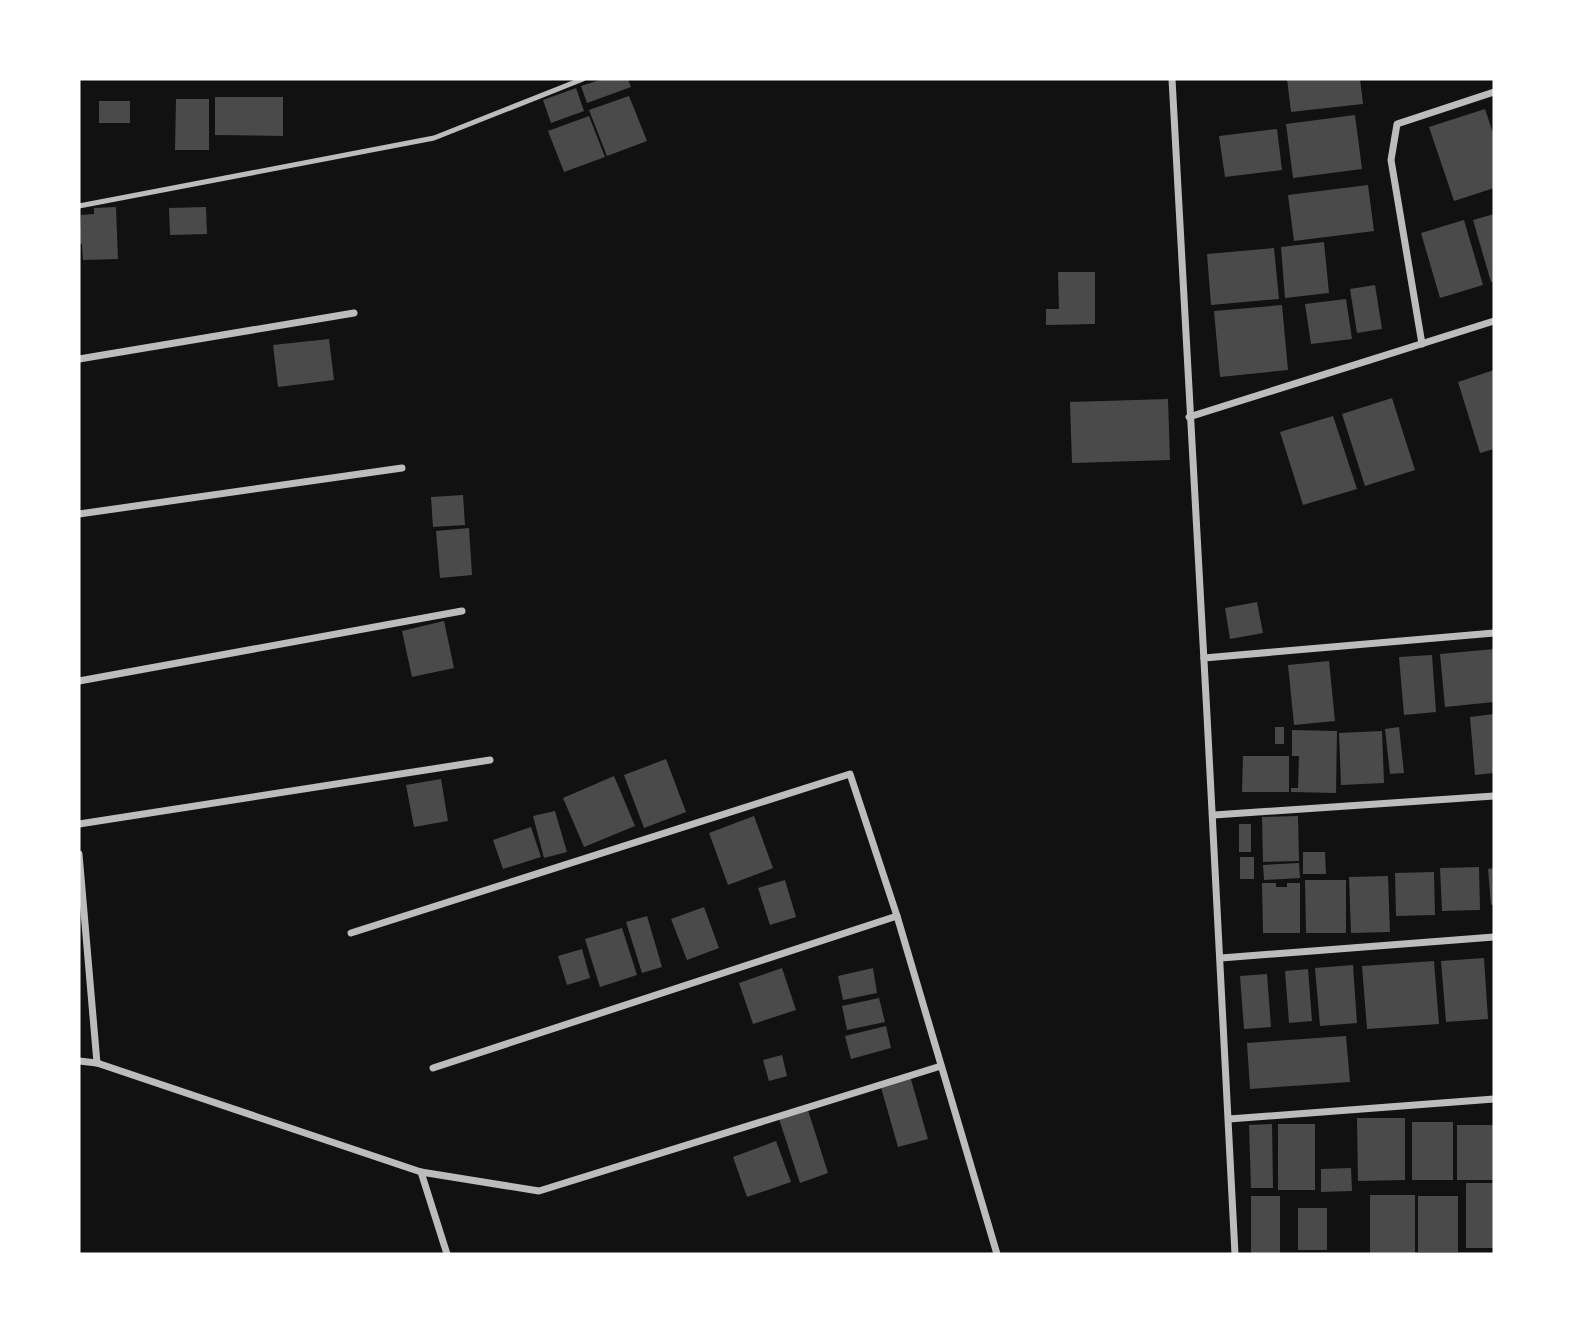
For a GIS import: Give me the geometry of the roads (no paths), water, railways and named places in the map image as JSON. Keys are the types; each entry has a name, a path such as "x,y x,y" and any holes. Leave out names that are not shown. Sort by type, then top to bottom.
{"street":[{"path":"1172,79 1189,417 1214,815 1235,1254"},
{"path":"1422,344 1391,160 1397,124 1494,92"},
{"path":"79,359 354,313"},
{"path":"1189,417 1494,321"},
{"path":"79,514 402,468"},
{"path":"79,681 462,611"},
{"path":"1204,658 1494,632"},
{"path":"79,824 490,760"},
{"path":"351,933 850,774 897,916 997,1254"},
{"path":"1214,815 1494,796"},
{"path":"79,855 97,1063"},
{"path":"433,1068 897,916"},
{"path":"1221,958 1494,937"},
{"path":"79,1061 97,1063 421,1172 539,1191 941,1066"},
{"path":"1229,1119 1494,1099"},
{"path":"421,1172 447,1254"}],"lane":[{"path":"79,206 434,138 583,79"}]}
